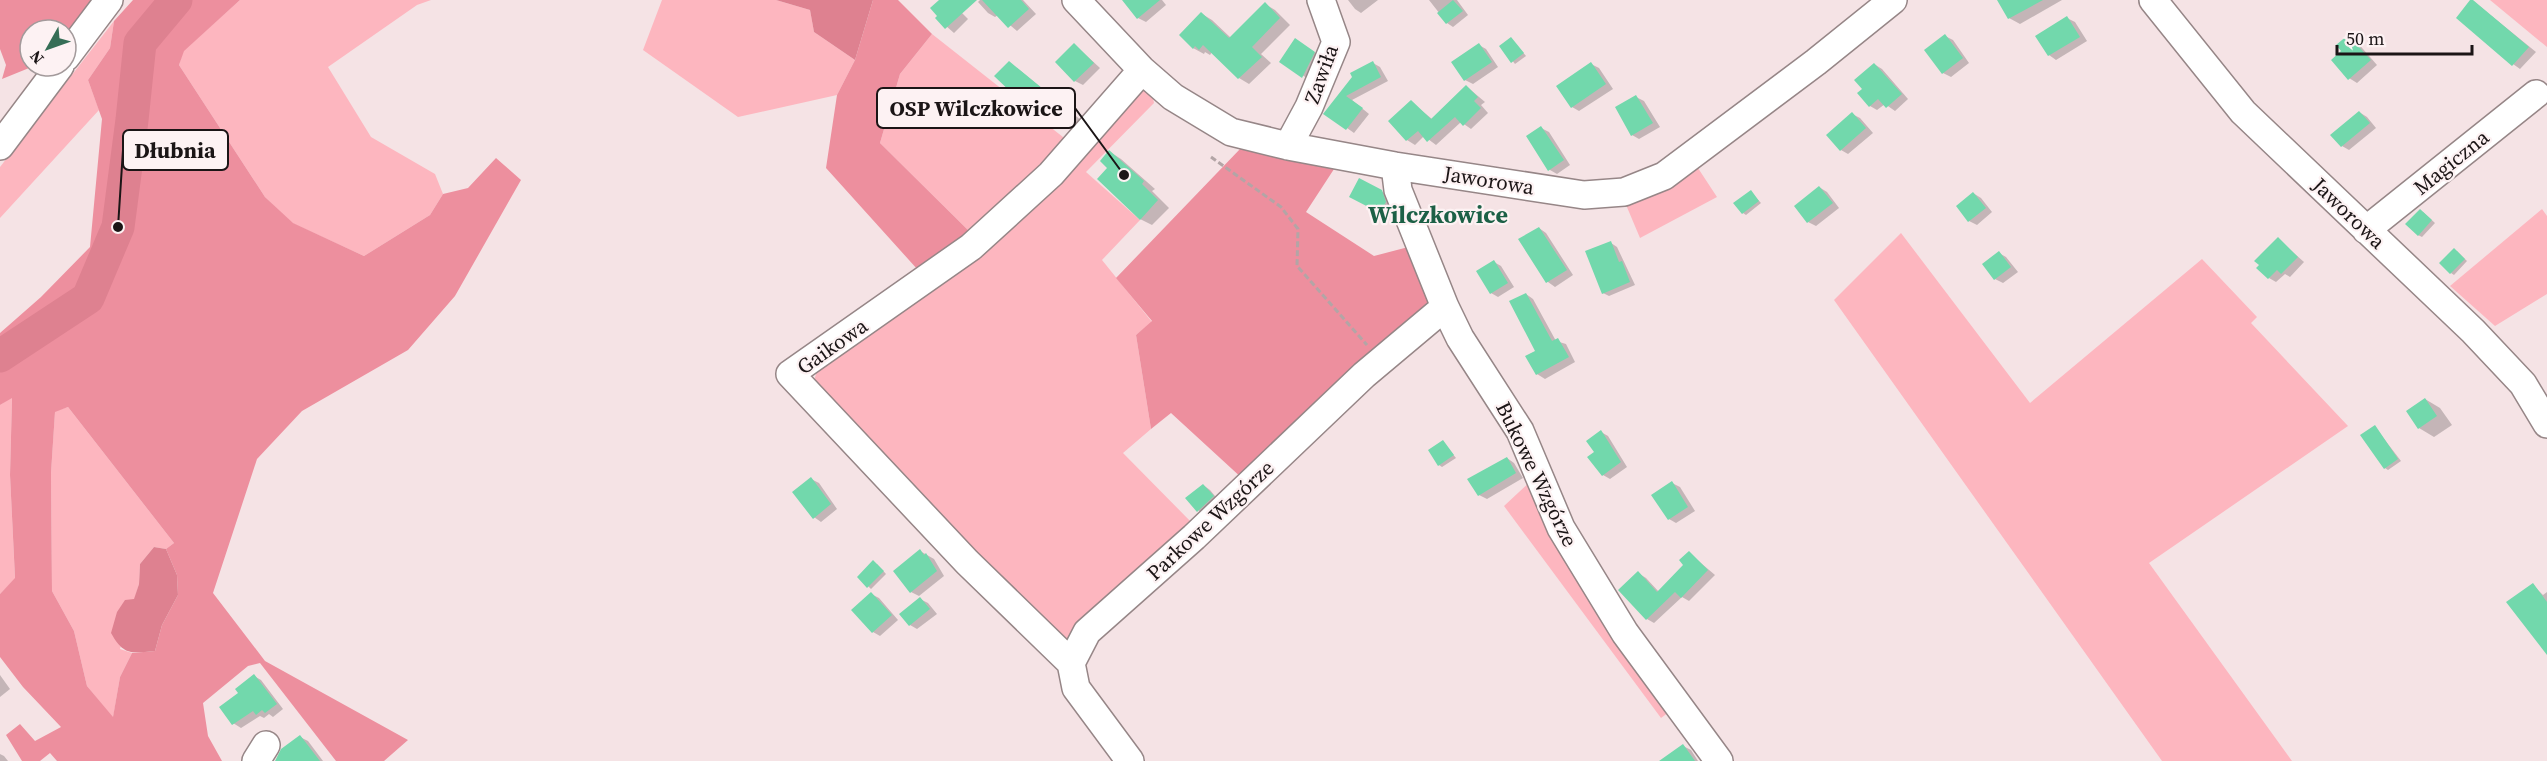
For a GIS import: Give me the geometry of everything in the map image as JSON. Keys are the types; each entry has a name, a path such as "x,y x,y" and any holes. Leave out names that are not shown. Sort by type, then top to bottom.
{"street":[{"path":"78,41 109,0"},
{"name":"Jaworowa","path":"1076,0 1142,70 1173,97 1231,132 1288,146 1395,166 1584,195 1624,192 1664,176 1816,62 1893,0"},
{"name":"Zawiła","path":"1288,146 1309,107 1336,42 1321,0"},
{"name":"Jaworowa","path":"2153,0 2243,112 2472,331 2523,384 2547,424"},
{"name":"Gaikowa","path":"1071,663 967,562 790,374 971,247 1052,174 1142,70"},
{"path":"0,146 51,78"},
{"name":"Magiczna","path":"2367,230 2536,94"},
{"name":"Bukowe Wzgórze","path":"1395,166 1398,190 1445,307 1460,338 1520,431 1561,528 1625,633 1719,761"},
{"name":"Parkowe Wzgórze","path":"1071,663 1088,632 1194,537 1382,360 1445,307"},
{"path":"1071,663 1076,688 1130,761"}],"path":[{"path":"1211,157 1281,207 1298,229 1297,266 1382,360"}],"shaded area":[{"path":"0,0 105,0 78,31 78,18 18,18 18,72 2,79 6,65 0,49"},
{"path":"133,0 240,0 184,51 179,65 265,197 293,223 364,256 430,215 443,194 468,188 496,158 521,180 455,296 408,350 302,411 257,459 213,593 265,661 408,740 384,761 336,761 260,663 248,666 203,703 208,736 222,761 57,761 50,753 40,761 22,761 6,735 20,724 35,741 61,727 23,687 0,657 0,594 15,578 10,475 12,398 0,405 0,333 41,297 90,247 102,119 88,80 110,48 114,21","holes":["68,407 174,543 166,549 177,575 178,595 162,625 155,651 132,653 120,677 113,717 87,686 74,631 52,591 51,473 55,412"]},
{"path":"240,0 431,0 417,5 328,67 371,137 435,174 443,194 430,215 364,256 292,223 265,197 179,65 183,51"},
{"path":"662,0 776,0 810,10 814,32 855,60 837,95 738,117 643,50"},
{"path":"776,0 873,0 855,60 814,32 810,10"},
{"path":"873,0 898,0 932,34 900,74 880,143 972,234 918,270 826,168 837,95 855,60"},
{"path":"2490,0 2547,0 2547,47"},
{"path":"114,21 110,48 88,80 99,110 0,218 0,167 69,78 78,78 78,67"},
{"path":"932,34 1068,141 972,234 880,143 900,74"},
{"path":"1142,89 1152,94 1154,103 1086,172 1140,220 1102,260 1152,322 1136,335 1151,429 1123,453 1196,527 1067,646 813,383 820,363"},
{"path":"1241,148 1336,166 1306,212 1374,256 1416,245 1431,304 1244,480 1171,413 1151,429 1136,335 1152,321 1116,278"},
{"path":"1694,162 1717,197 1640,238 1624,200"},
{"path":"2542,209 2547,216 2547,294 2495,326 2450,286"},
{"path":"1901,233 2030,403 2202,259 2257,317 2251,323 2348,426 2149,563 2292,761 2162,761 1834,300"},
{"path":"12,397 10,475 15,579 0,594 0,405"},
{"path":"68,407 174,543 166,549 154,547 140,564 139,584 120,649 132,653 120,677 113,718 87,686 74,631 52,591 51,473 55,411"},
{"path":"1533,479 1669,712 1661,718 1504,506"},
{"path":"154,547 166,549 177,575 178,595 162,625 155,651 129,651 120,646 111,633 117,612 125,600 134,599 139,584 140,564"}],"building":[{"path":"939,0 977,0 945,29 930,8"},
{"path":"982,0 1021,0 1029,9 1008,28"},
{"path":"1122,0 1160,0 1137,19"},
{"path":"1453,0 1463,11 1446,24 1437,13"},
{"path":"1997,0 2043,0 2008,19"},
{"path":"2470,0 2473,0 2529,47 2512,66 2456,18"},
{"path":"1265,2 1280,18 1252,47 1262,57 1238,79 1203,45 1199,50 1195,46 1193,49 1179,35 1201,12 1229,38"},
{"path":"2067,16 2080,37 2048,56 2035,36"},
{"path":"1945,34 1963,58 1942,74 1924,50"},
{"path":"2348,35 2371,60 2348,80 2331,60 2341,51 2336,45"},
{"path":"1511,37 1524,53 1511,63 1499,46"},
{"path":"1295,38 1315,52 1302,78 1279,62"},
{"path":"1074,43 1094,63 1074,82 1055,62"},
{"path":"1479,43 1492,62 1464,81 1451,62"},
{"path":"1009,61 1076,116 1065,129 1018,91 1014,95 994,76"},
{"path":"1373,61 1381,77 1346,96 1363,108 1346,130 1323,114 1352,77 1350,73"},
{"path":"1591,62 1606,84 1571,108 1556,86"},
{"path":"1874,63 1902,94 1886,108 1878,99 1869,107 1857,93 1862,89 1854,80"},
{"path":"1466,85 1478,97 1474,101 1481,108 1463,126 1455,117 1427,142 1418,131 1406,141 1388,121 1411,100 1431,119"},
{"path":"1636,95 1653,123 1631,136 1615,107"},
{"path":"2359,111 2370,123 2341,147 2330,135"},
{"path":"1852,112 1866,128 1840,151 1826,135"},
{"path":"1541,126 1564,160 1548,171 1526,136"},
{"path":"1109,150 1144,181 1142,184 1158,200 1140,220 1097,179 1107,168 1100,161"},
{"path":"1359,178 1382,190 1386,202 1380,213 1349,197"},
{"path":"1819,186 1833,203 1807,223 1794,206"},
{"path":"1751,190 1759,201 1742,214 1733,203"},
{"path":"1973,192 1986,208 1968,222 1956,206"},
{"path":"2420,209 2432,220 2418,236 2405,224"},
{"path":"1539,227 1567,270 1546,283 1518,239"},
{"path":"2278,237 2298,257 2281,274 2277,270 2268,279 2256,268 2259,265 2254,261"},
{"path":"1611,241 1630,282 1602,294 1585,251"},
{"path":"2454,248 2465,259 2450,274 2439,263"},
{"path":"1999,251 2011,267 1994,280 1982,264"},
{"path":"1494,260 1508,283 1490,294 1476,271"},
{"path":"1526,293 1552,341 1558,338 1569,357 1536,375 1525,356 1535,351 1509,301"},
{"path":"2425,398 2437,416 2418,429 2406,411"},
{"path":"2375,425 2398,459 2384,469 2360,435"},
{"path":"1601,430 1621,462 1602,476 1587,457 1594,452 1586,441"},
{"path":"1443,440 1454,455 1438,466 1428,450"},
{"path":"1507,457 1516,473 1478,496 1467,479"},
{"path":"811,477 831,504 813,519 792,492"},
{"path":"1672,481 1688,507 1668,520 1651,495"},
{"path":"1203,484 1214,496 1197,512 1185,498"},
{"path":"920,549 924,555 926,553 937,571 910,593 893,571"},
{"path":"1689,551 1708,570 1681,598 1675,592 1646,620 1618,590 1638,571 1657,592 1683,565 1679,560"},
{"path":"873,560 884,571 867,588 857,577"},
{"path":"2533,583 2547,602 2547,655 2506,602"},
{"path":"871,592 892,615 872,633 851,610"},
{"path":"920,597 930,609 909,626 899,614"},
{"path":"254,674 277,704 265,713 262,710 256,715 253,711 232,725 219,707 238,693 235,689"},
{"path":"300,735 320,761 275,761 281,749"},
{"path":"1683,744 1695,761 1659,761"}],"waterway":[{"path":"0,356 88,298 118,227 140,43 176,0"}],"place":[{"name":"OSP Wilczkowice","path":"1124,175"},
{"name":"Dłubnia","path":"118,227"}],"district":[{"name":"Wilczkowice","path":"1438,214"}]}
